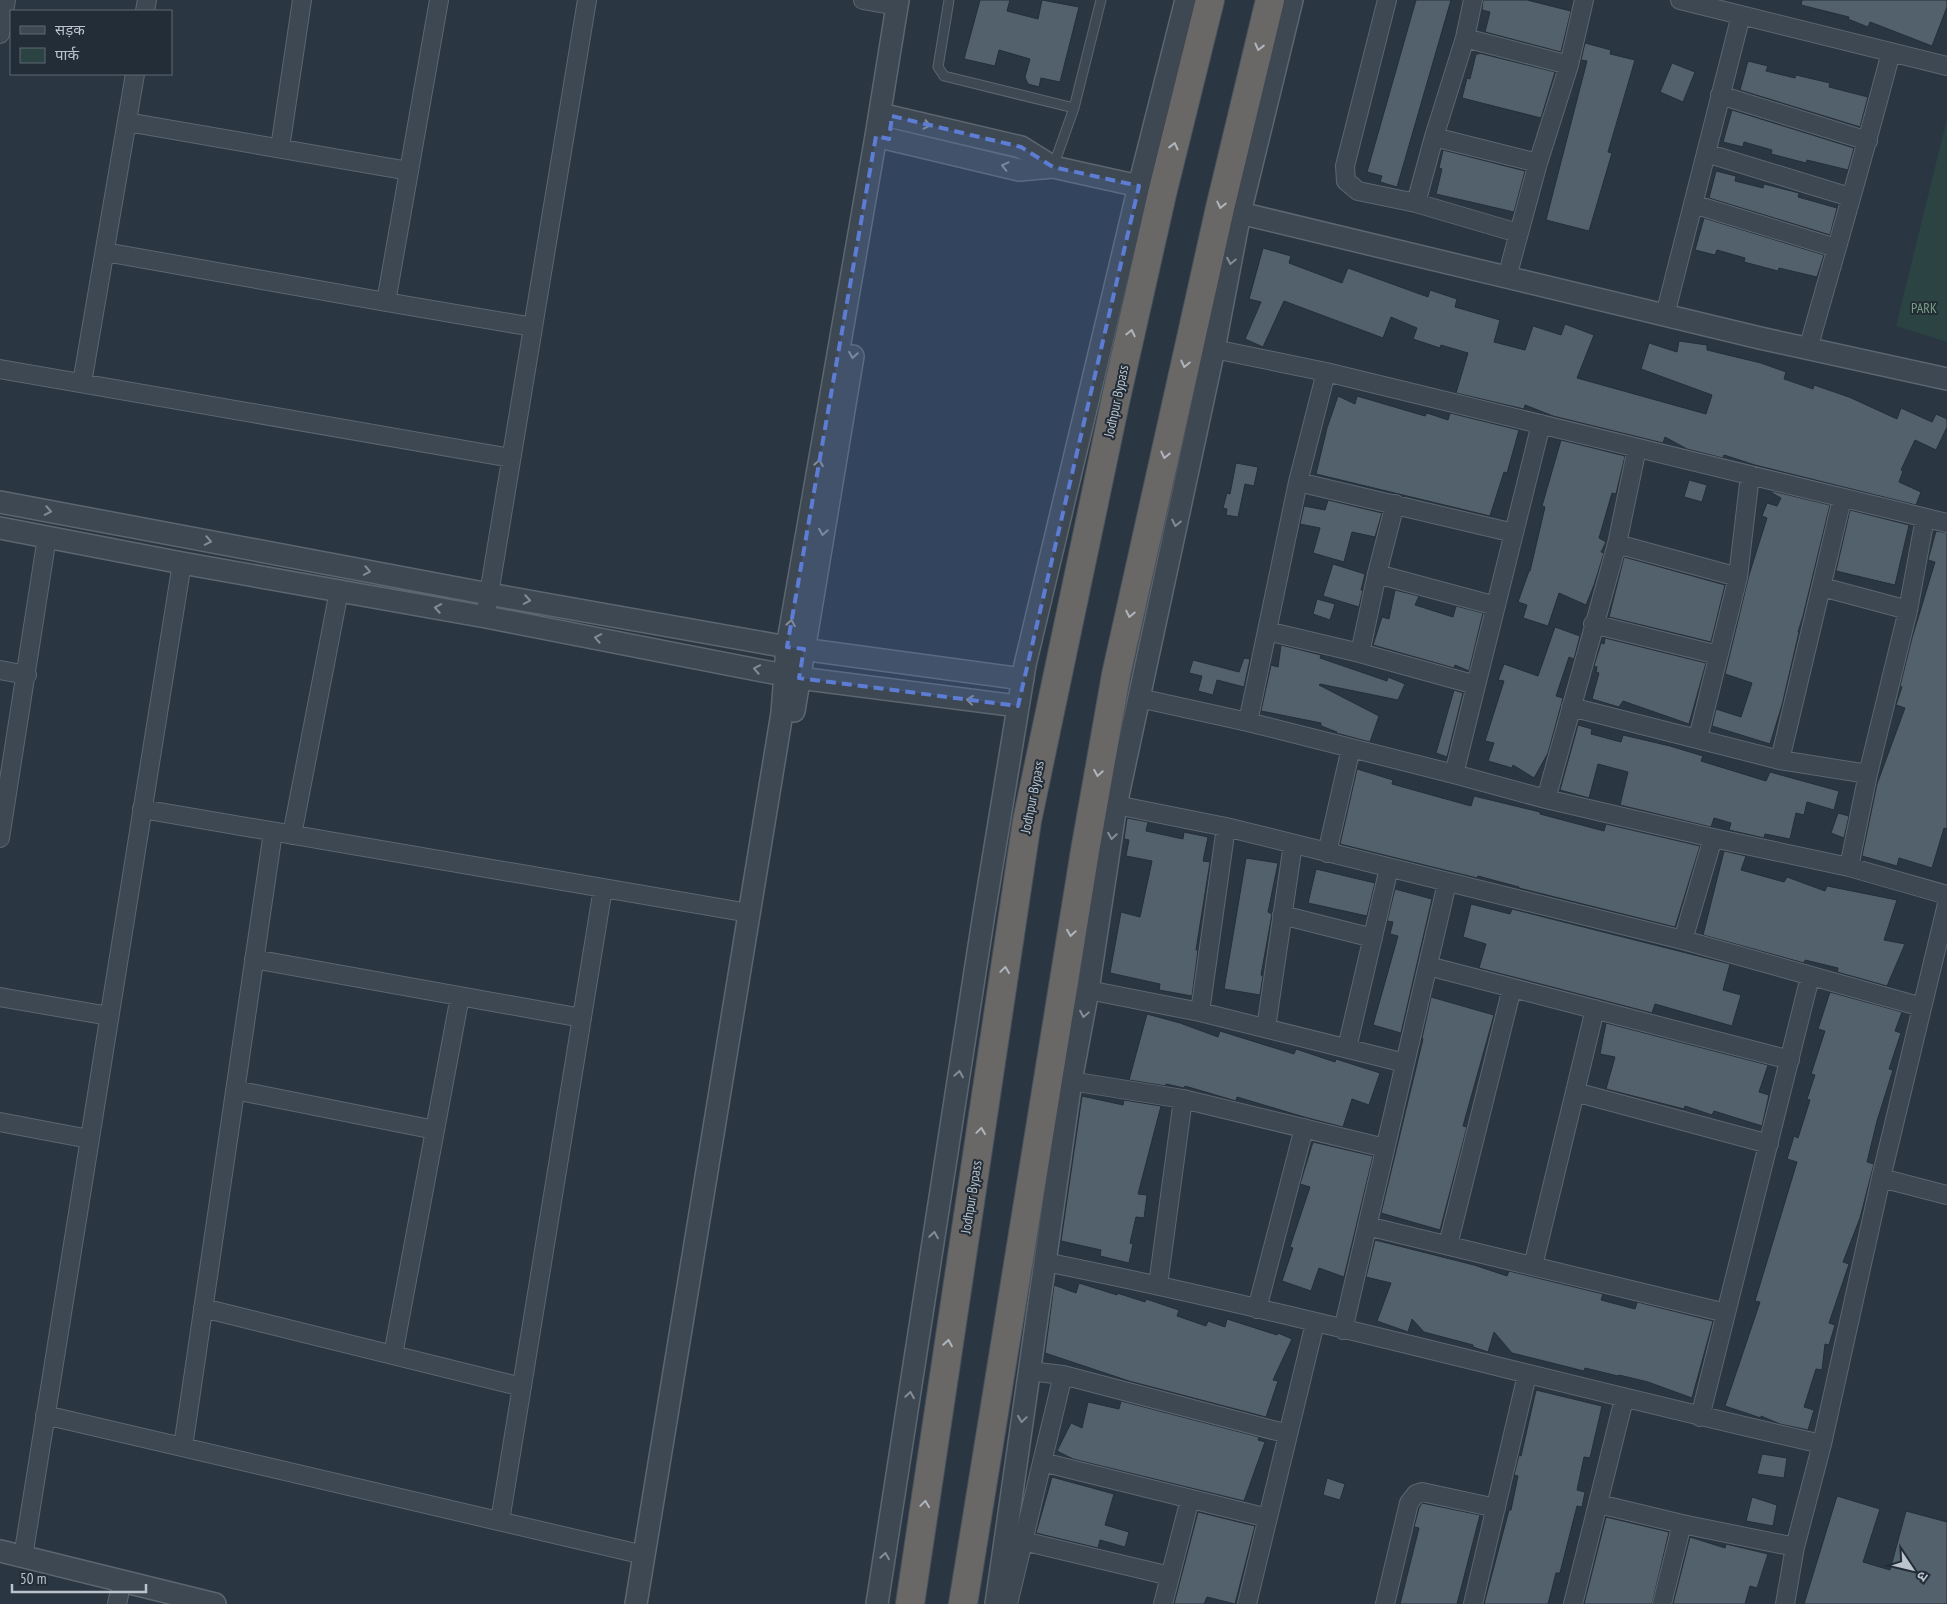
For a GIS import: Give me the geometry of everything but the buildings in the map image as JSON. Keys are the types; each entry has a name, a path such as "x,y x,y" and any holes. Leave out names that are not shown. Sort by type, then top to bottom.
{"highway":[{"name":"Jodhpur Bypass","path":"910,1604 1026,821 1116,398 1162,194 1210,0"},
{"path":"963,1604 1116,675 1220,208 1270,0"}],"street":[{"path":"0,34 6,0"},
{"path":"280,148 302,0"},
{"path":"386,302 439,0"},
{"path":"486,616 587,0"},
{"path":"648,1604 795,648 883,137 902,2 863,0"},
{"path":"877,1604 983,920 1023,678 1139,186 1186,0"},
{"path":"996,1604 1071,1081 1088,990 1116,805 1214,349 1292,0"},
{"path":"1244,214 1307,0"},
{"path":"1387,0 1345,166 1346,181 1358,191 1416,203 1518,233"},
{"path":"1416,203 1464,38 1473,0"},
{"path":"1507,277 1538,163 1569,65 1583,0"},
{"path":"1680,0 1701,3 1741,15 1947,66"},
{"path":"1665,315 1741,15"},
{"path":"1464,38 1569,65"},
{"path":"1808,349 1850,197 1868,141 1891,52"},
{"path":"82,383 135,75"},
{"path":"1720,95 1868,141"},
{"path":"886,115 1021,147 1053,167"},
{"path":"127,122 409,171"},
{"path":"883,137 1019,170 1053,167 1139,186"},
{"path":"1434,137 1538,163"},
{"path":"1706,154 1850,197"},
{"path":"1693,204 1836,248"},
{"path":"1244,214 1301,226 1808,349 1947,379"},
{"path":"105,252 533,327"},
{"path":"1214,349 1326,372 1947,523"},
{"path":"0,369 511,458"},
{"path":"1248,722 1298,482 1326,372"},
{"path":"1454,774 1541,424"},
{"path":"1546,799 1616,544 1637,448"},
{"path":"1698,738 1738,577 1750,475"},
{"path":"1298,482 1514,533"},
{"path":"1780,760 1842,499"},
{"path":"0,502 489,594 795,648 1023,678"},
{"path":"1360,653 1377,574 1395,504"},
{"path":"1849,867 1868,774 1908,610 1925,518"},
{"path":"0,528 182,563 486,616 791,676 1018,706"},
{"path":"0,838 27,675 47,537"},
{"path":"1616,544 1738,577"},
{"path":"23,1557 182,563"},
{"path":"1377,574 1496,606"},
{"path":"1822,587 1908,610"},
{"path":"292,835 339,591"},
{"path":"1593,624 1718,655"},
{"path":"1267,631 1360,653 1476,685"},
{"path":"0,670 27,675"},
{"path":"636,1604 782,713 791,676"},
{"path":"1139,698 1248,722 1546,799 1849,867 1947,895"},
{"path":"1572,707 1780,760 1868,774"},
{"path":"1327,853 1350,748"},
{"path":"1116,805 1226,827 1683,940 1922,1007"},
{"path":"142,809 749,913"},
{"path":"1200,1012 1226,827"},
{"path":"183,1447 273,832"},
{"path":"1683,940 1714,838"},
{"path":"1266,1028 1293,844"},
{"path":"1347,1048 1389,868"},
{"path":"1343,1330 1447,883"},
{"path":"500,1522 603,888"},
{"path":"1785,1604 1796,1547 1822,1444 1881,1178 1947,904"},
{"path":"1282,915 1373,938"},
{"path":"254,960 582,1018"},
{"path":"1428,966 1790,1060"},
{"path":"1700,1417 1810,976"},
{"path":"1448,1245 1512,988"},
{"path":"1088,990 1200,1012 1405,1063"},
{"path":"393,1355 460,996"},
{"path":"0,997 109,1016"},
{"path":"1533,1266 1595,1009"},
{"path":"1071,1081 1183,1099 1385,1148"},
{"path":"235,1090 435,1130"},
{"path":"1575,1092 1768,1144"},
{"path":"1158,1285 1183,1099"},
{"path":"0,1122 89,1139"},
{"path":"1257,1309 1304,1128"},
{"path":"1881,1178 1947,1195"},
{"path":"1367,1226 1726,1313"},
{"path":"1044,1262 1158,1285 1624,1399 1822,1444"},
{"path":"203,1308 522,1387"},
{"path":"1247,1604 1315,1323"},
{"path":"1029,1371 1062,1375 1288,1434"},
{"path":"1008,1604 1062,1375"},
{"path":"1473,1604 1527,1375"},
{"path":"1573,1604 1624,1399"},
{"path":"45,1415 644,1555"},
{"path":"1042,1462 1268,1518"},
{"path":"1385,1604 1409,1503 1416,1494 1422,1492 1496,1508"},
{"path":"1163,1604 1190,1499"},
{"path":"1599,1504 1682,1524 1796,1547"},
{"path":"1662,1604 1682,1524"},
{"path":"1023,1541 1170,1576"},
{"path":"0,1550 215,1604"},
{"path":"0,1565 118,1600 154,1604"}],"lane":[{"path":"949,0 938,67 944,76 1074,108"},
{"path":"1053,167 1074,108 1101,0"}],"highlighted area":[{"path":"892,116 1021,147 1053,167 1139,186 1018,706 799,678 804,649 787,647 876,136 889,139"}],"green space":[{"name":"PARK","path":"1947,119 1947,342 1896,326"}]}
